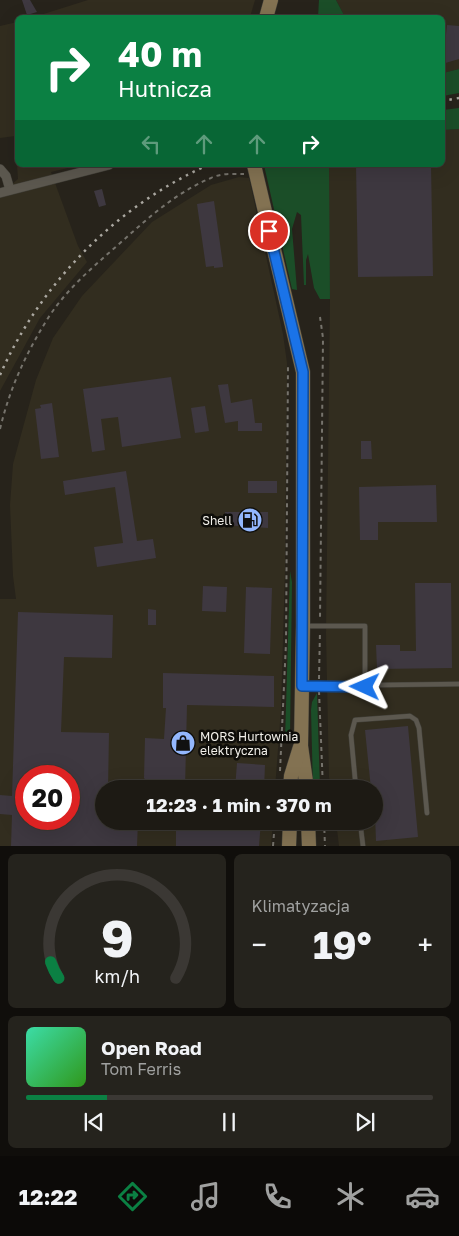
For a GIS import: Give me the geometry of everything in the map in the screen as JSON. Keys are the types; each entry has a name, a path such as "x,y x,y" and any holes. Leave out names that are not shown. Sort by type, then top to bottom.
{"main road":[{"path":"267,15 271,0"},
{"path":"255,170 303,372 303,626 300,746 306,780"},
{"path":"291,780 300,746"},
{"path":"289,846 290,830"},
{"path":"308,830 309,846"}],"street":[{"path":"0,192 101,167"},
{"path":"0,169 6,176 10,190"}],"lane":[{"path":"303,626 366,626 365,687"},
{"path":"302,686 365,687 459,684"},
{"path":"355,780 351,736 355,720 410,716 416,720 419,728 428,813"},
{"path":"361,830 363,846"}],"path":[{"path":"0,429 22,362 51,314 72,287 163,206 212,177 255,170"},
{"path":"320,317 324,338 319,686 323,780"},
{"path":"280,771 286,643 288,363"},
{"path":"274,846 275,830"},
{"path":"324,830 325,846"}],"shaded area":[{"path":"88,0 255,0 251,15 40,15"},
{"path":"336,0 459,0 459,69 445,72 445,15 344,15"},
{"path":"15,22 15,136 0,138 0,26"},
{"path":"459,129 459,846 339,846 337,830 383,830 383,780 330,780 329,777 326,633 330,299 327,167 445,167 445,130"},
{"path":"17,167 72,167 51,172 78,246 87,262 40,318 0,391 0,195 18,179"},
{"path":"239,177 249,178 283,334 287,363 285,570 281,709 276,780 95,780 95,830 272,830 271,846 0,846 0,599 16,599 13,576 10,505 13,464 36,380 53,338 82,296 152,222 211,185"}],"green space":[{"path":"319,0 336,0 344,15 318,15"},
{"path":"459,69 459,93 445,96 445,72"},
{"path":"459,108 459,129 445,130 445,110"},
{"path":"264,167 329,167 330,299 320,299 314,288 308,254 306,260 306,285 304,285 301,215 297,212 292,229 297,290 292,289"},
{"path":"290,571 292,582 290,736 285,741"},
{"path":"317,693 320,780 313,780 312,702"}],"building":[{"path":"22,0 30,0 37,12 27,15"},
{"path":"447,25 459,26 459,59 445,63"},
{"path":"356,167 431,167 433,276 358,277"},
{"path":"102,189 106,205 99,207 94,191"},
{"path":"214,201 223,267 214,268 214,266 206,267 197,204"},
{"path":"171,377 181,438 122,447 118,417 101,419 105,450 92,452 83,389"},
{"path":"228,384 231,403 252,399 255,423 262,423 262,431 238,431 238,421 225,423 218,385"},
{"path":"52,403 59,457 41,459 35,409 41,408 40,405"},
{"path":"205,406 209,431 195,433 191,408"},
{"path":"361,441 371,441 372,459 361,459"},
{"path":"126,471 137,541 153,539 156,558 97,567 94,547 123,543 115,487 65,495 63,481"},
{"path":"248,481 277,481 277,493 248,493"},
{"path":"436,485 437,522 378,522 378,540 360,540 359,487"},
{"path":"225,512 268,512 268,528 225,525"},
{"path":"415,583 451,583 452,668 377,669 376,645 400,645 400,651 416,651"},
{"path":"203,586 227,587 226,612 202,611"},
{"path":"246,587 272,588 270,654 244,653"},
{"path":"148,609 156,610 156,625 148,625"},
{"path":"18,612 113,615 112,658 64,657 61,732 109,733 108,780 95,780 95,830 138,830 137,846 11,846 12,815 0,814 0,795 12,796"},
{"path":"163,673 274,676 274,707 187,705 185,780 146,780 144,778 145,738 164,739 166,708 163,708"},
{"path":"408,726 418,837 376,841 376,830 383,830 383,780 370,780 365,730"},
{"path":"237,763 265,765 264,780 236,780"},
{"path":"176,830 260,830 259,846 176,846"}],"railway":[{"path":"445,100 459,98"},
{"path":"0,375 36,310 59,279 84,251 112,225 142,202 174,182 204,167"}],"place":[{"name":"Shell","path":"250,520"},
{"name":"MORS Hurtownia elektryczna","path":"183,743"}],"route":[{"path":"269,231 303,372 302,686 365,687"}]}
